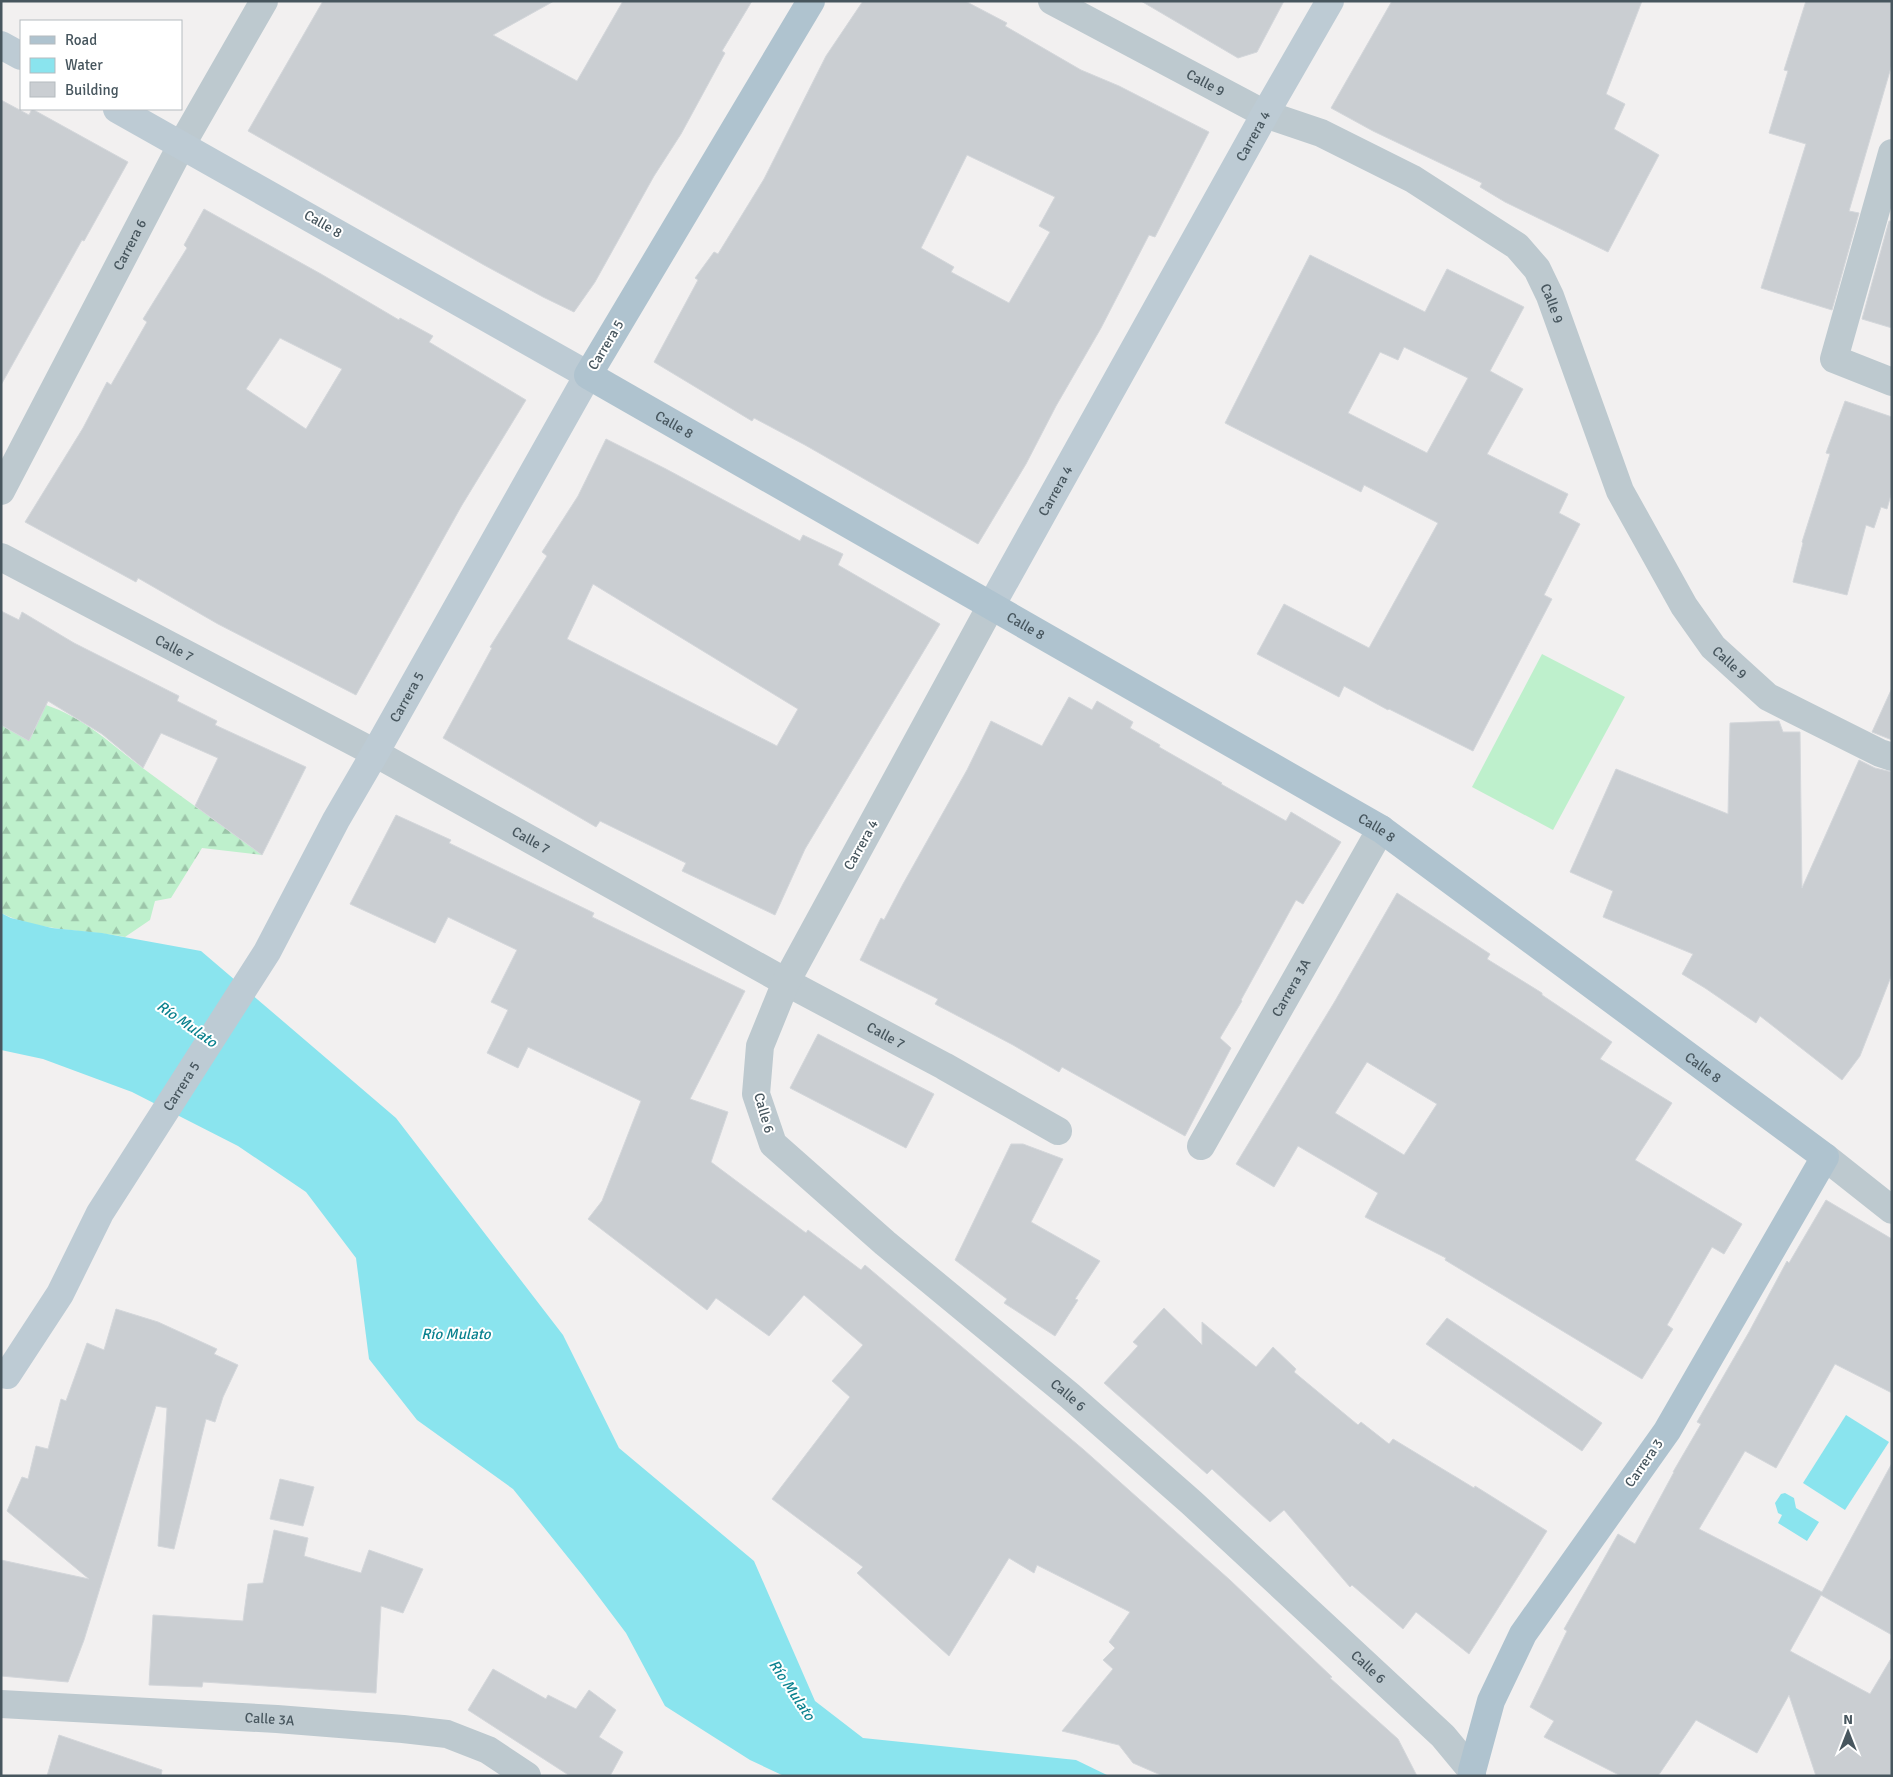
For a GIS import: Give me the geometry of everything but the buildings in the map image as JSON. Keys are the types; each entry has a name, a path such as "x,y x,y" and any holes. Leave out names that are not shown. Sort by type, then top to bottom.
{"main road":[{"name":"Carrera 5","path":"3,1380 60,1294 100,1213 267,952 336,820 588,375 811,1"},
{"name":"Carrera 4","path":"992,606 1265,114 1330,1"},
{"path":"1,45 20,55"},
{"name":"Calle 8","path":"119,110 588,375 1380,829 1825,1157"},
{"name":"Carrera 3","path":"1472,1773 1490,1701 1523,1634 1667,1431 1825,1157"}],"street":[{"name":"Carrera 6","path":"1,491 182,144 264,1"},
{"name":"Calle 9","path":"1052,1 1265,114 1321,133 1413,179 1517,246 1537,269 1550,296 1620,491 1684,606 1712,647 1768,697 1880,753 1892,757"},
{"path":"1892,153 1834,359 1892,382"},
{"name":"Calle 7","path":"1,557 375,753 786,982 944,1066 1058,1131"},
{"name":"Carrera 4","path":"786,982 992,606"},
{"name":"Carrera 3A","path":"1201,1146 1380,829"},
{"name":"Calle 6","path":"786,982 760,1046 756,1094 773,1144 885,1243 1069,1395 1192,1503 1443,1736 1472,1773"},
{"name":"Calle 8","path":"1825,1157 1892,1210"},
{"name":"Calle 3A","path":"1,1704 277,1719 447,1734 488,1750 527,1776"}],"green space":[{"path":"1542,654 1625,697 1553,830 1472,787"},
{"path":"46,705 73,717 98,733 262,855 202,848 171,898 155,901 150,920 125,937 46,927 31,924 1,913 1,725 29,741"}],"water":[{"name":"Río Mulato","path":"1,913 11,918 52,928 102,933 201,951 396,1118 563,1335 619,1448 754,1561 815,1701 863,1738 1076,1760 1109,1776 784,1776 750,1760 665,1706 626,1633 513,1489 417,1420 369,1359 356,1258 306,1192 238,1146 132,1092 43,1059 1,1050"},
{"path":"1846,1415 1889,1442 1845,1510 1803,1483"},
{"path":"1785,1493 1794,1498 1796,1508 1819,1522 1807,1541 1778,1523 1782,1515 1778,1513 1775,1503 1781,1494"}]}
